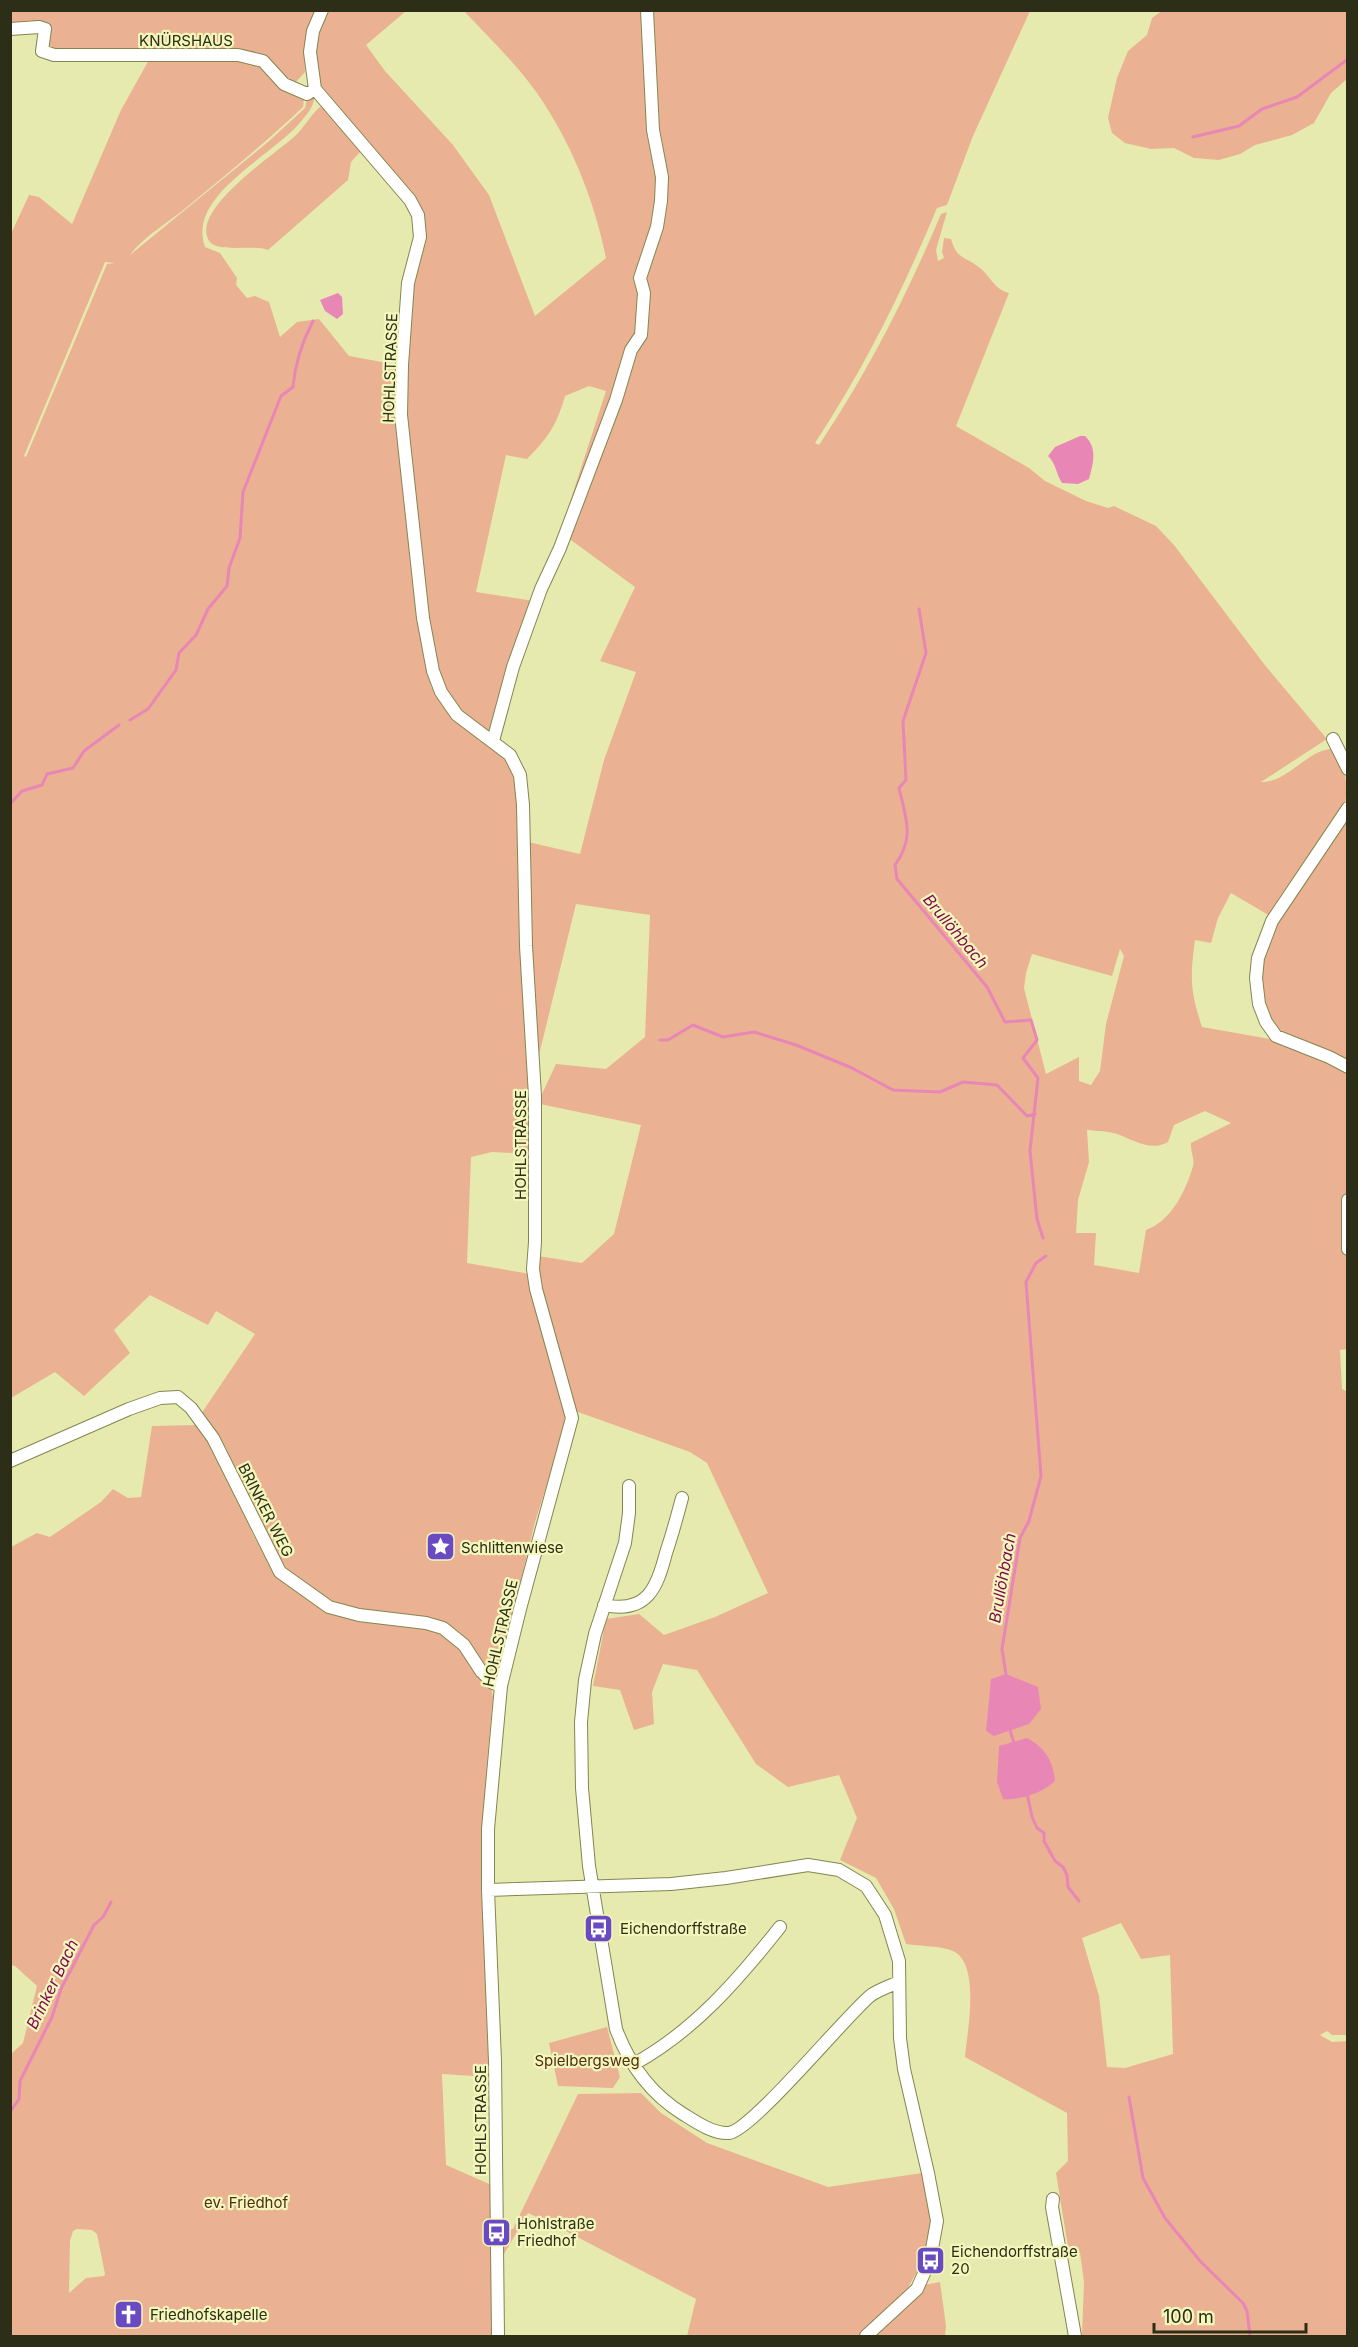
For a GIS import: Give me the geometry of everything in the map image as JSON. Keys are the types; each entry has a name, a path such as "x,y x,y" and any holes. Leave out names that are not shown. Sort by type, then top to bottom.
{"street":[{"path":"315,89 310,52 314,31 322,10"},
{"path":"493,741 513,667 541,589 560,548 615,400 631,350 641,335 644,293 640,278 657,227 662,177 653,130 647,10"},
{"name":"KNÜRSHAUS","path":"10,29 29,27 45,29 42,51 54,55 238,55 263,61 284,84 298,92 307,94 315,89"},
{"name":"HOHLSTRASSE","path":"315,89 410,200 418,215 420,237 408,283 401,390 404,453 423,618 434,671 441,692 457,715 510,755 520,775 523,805 526,946 535,1096 533,1269 536,1289 572,1418 501,1686 488,1829 488,1890 495,2061 498,2337"},
{"path":"1333,739 1347,768"},
{"path":"1347,808 1272,921 1258,958 1256,978 1259,1004 1266,1022 1276,1036 1329,1057 1347,1067"},
{"path":"1347,1200 1347,1248"},
{"name":"BRINKER WEG","path":"10,1461 129,1409 160,1398 178,1398 191,1408 213,1438 280,1572 329,1607 358,1615 426,1623 443,1628 464,1645 481,1671 493,1683 501,1686"},
{"path":"629,1486 629,1513 625,1543 595,1634 585,1680 581,1722 582,1788 593,1888 615,2030 623,2047 647,2085 674,2108 719,2133 731,2133 739,2130 767,2103 871,1995 899,1982"},
{"path":"604,1605 628,1606 651,1595 660,1577 682,1498"},
{"path":"488,1890 671,1884 808,1865 839,1870 866,1886 885,1916 900,1961 900,2038 904,2069 937,2221 930,2260 916,2289 866,2337"},
{"path":"634,2064 669,2043 692,2024 751,1964 780,1927"},
{"path":"1053,2199 1052,2207 1075,2337"}],"green space":[{"path":"1163,10 1347,11 1347,79 1331,93 1314,123 1292,135 1255,145 1240,154 1219,160 1194,158 1174,148 1151,149 1125,143 1112,133 1108,118 1117,78 1128,51 1147,35 1152,18"},
{"path":"11,11 317,11 304,51 305,72 295,83 276,70 271,62 48,50 49,28 45,23 11,27"},
{"name":"ev. Friedhof","path":"321,11 406,11 366,45 385,71 453,145 489,195 535,316 606,258 583,179 556,123 517,68 464,11 1030,11 973,136 947,205 937,208 882,328 850,387 815,443 819,445 870,361 941,214 947,212 936,250 938,261 944,258 942,252 944,238 951,239 959,254 980,268 996,286 1009,293 956,426 1029,468 1045,481 1086,501 1108,508 1114,506 1156,526 1174,545 1264,664 1327,739 1261,782 1279,778 1312,756 1330,749 1340,760 1345,774 1345,805 1270,916 1231,893 1218,918 1211,943 1195,940 1192,974 1193,993 1202,1027 1270,1039 1305,1051 1281,1036 1271,1023 1262,994 1262,961 1270,933 1278,923 1277,919 1347,817 1348,1349 1340,1350 1342,1389 1348,1392 1348,2035 1332,2035 1327,2031 1320,2035 1332,2042 1347,2041 1347,2336 1082,2336 1084,2282 1080,2253 1069,2253 1056,2173 1068,2161 1067,2113 965,2057 970,1984 962,1958 948,1949 906,1944 894,1909 876,1878 840,1860 857,1818 839,1775 788,1787 756,1764 697,1670 663,1664 652,1692 654,1724 634,1730 620,1690 593,1686 606,1619 639,1614 664,1635 715,1617 768,1593 707,1463 690,1452 578,1412 565,1404 568,1418 535,1522 499,1671 496,1674 444,1626 332,1605 283,1572 262,1532 251,1531 275,1575 327,1609 441,1630 460,1646 491,1688 493,1697 481,1864 489,2077 442,2074 446,2165 496,2187 496,2232 513,2229 578,2094 641,2093 661,2113 707,2143 828,2187 922,2173 931,2220 923,2260 908,2288 940,2282 946,2326 945,2336 687,2336 696,2299 528,2213 504,2254 496,2258 498,2336 11,2336 11,2054 23,2043 37,1986 11,1965 11,1547 37,1533 50,1537 101,1502 113,1489 128,1498 141,1497 152,1426 198,1425 213,1450 228,1451 201,1414 255,1334 216,1311 208,1325 150,1295 114,1330 130,1353 84,1396 55,1372 11,1398 10,236 29,195 39,197 72,224 121,110 150,58 254,61 286,92 304,99 303,107 275,133 149,236 130,255 268,142 305,108 307,98 314,99 313,105 290,133 237,177 208,210 203,228 205,247 220,253 237,278 236,285 247,298 255,296 269,302 280,337 297,322 319,319 349,356 398,365 414,577 431,687 454,716 503,754 519,789 518,897 531,1098 531,1154 492,1152 471,1157 467,1263 530,1274 538,1256 582,1263 614,1234 641,1125 540,1104 541,1096 556,1064 606,1069 645,1037 650,915 576,904 537,1063 528,842 580,854 604,760 636,672 600,661 635,587 571,540 559,536 606,391 589,386 565,396 551,431 527,459 506,455 476,592 534,601 491,736 457,708 446,692 436,669 406,452 408,307 423,218 317,85 314,53","holes":["105,262 115,263 107,264 26,457 24,456","1120,949 1124,956 1106,1024 1100,1071 1091,1085 1079,1081 1079,1057 1046,1074 1024,988 1032,954 1112,976","1205,1111 1231,1123 1191,1143 1193,1163 1190,1176 1182,1195 1170,1212 1163,1220 1146,1230 1139,1273 1094,1265 1096,1233 1076,1233 1078,1200 1089,1162 1087,1130 1114,1133 1142,1144 1155,1146 1168,1142 1174,1125","1121,1923 1141,1959 1170,1955 1173,2054 1125,2068 1107,2067 1099,1996 1082,1938","77,2229 92,2230 97,2234 105,2274 86,2278 69,2293 70,2241 73,2231"]},
{"path":"321,106 361,151 351,162 348,180 268,250 228,248 210,242 206,230 211,215 221,200 253,170 294,137"},
{"name":"Spielbergsweg","path":"607,2027 620,2077 613,2088 558,2086 549,2043"}],"shaded area":[{"path":"338,293 342,297 343,314 337,319 325,311 320,300"},
{"path":"1085,436 1092,446 1093,462 1089,479 1078,484 1062,483 1048,456 1055,447"},
{"path":"1006,1674 1038,1687 1041,1709 1029,1724 994,1736 986,1731 991,1679"},
{"path":"1027,1738 1047,1755 1055,1781 1031,1795 1016,1799 1003,1799 997,1782 999,1746"}],"waterway":[{"path":"1193,137 1239,126 1262,109 1297,97 1348,59"},
{"path":"130,720 148,709 176,670 179,653 196,635 208,609 227,586 229,568 240,538 243,492 281,396 293,387 300,353 313,321"},
{"name":"Brullöhbach","path":"919,609 926,653 903,721 906,780 899,788 906,819 907,837 895,865 897,879 987,987 1005,1022 1031,1020 1037,1040 1023,1058 1038,1078 1030,1151 1037,1219 1043,1238"},
{"path":"10,804 22,791 42,785 47,774 73,768 84,751 119,725"},
{"path":"660,1040 668,1040 693,1025 723,1037 754,1032 796,1045 852,1068 893,1090 940,1092 963,1082 997,1085 1027,1116 1035,1114"},
{"name":"Brullöhbach","path":"1006,1675 1002,1649 1020,1538 1029,1521 1041,1476 1026,1282 1036,1263 1046,1256"},
{"name":"Brullöhbach","path":"1010,1730 1014,1743"},
{"name":"Brullöhbach","path":"1027,1793 1037,1828 1044,1833 1044,1841 1055,1861 1063,1867 1067,1875 1068,1887 1079,1901"},
{"name":"Brinker Bach","path":"10,2112 19,2099 20,2081 52,2017 61,1989 94,1925 103,1917 111,1902"},
{"name":"Brullöhbach","path":"1129,2097 1143,2178 1165,2218 1200,2261 1243,2303 1247,2311 1250,2336"}],"place":[{"name":"Schlittenwiese","path":"440,1547"},
{"name":"Eichendorffstraße","path":"599,1928"},
{"name":"Hohlstraße Friedhof","path":"496,2232"},
{"name":"Eichendorffstraße 20","path":"930,2260"},
{"name":"Friedhofskapelle","path":"129,2314"}]}
